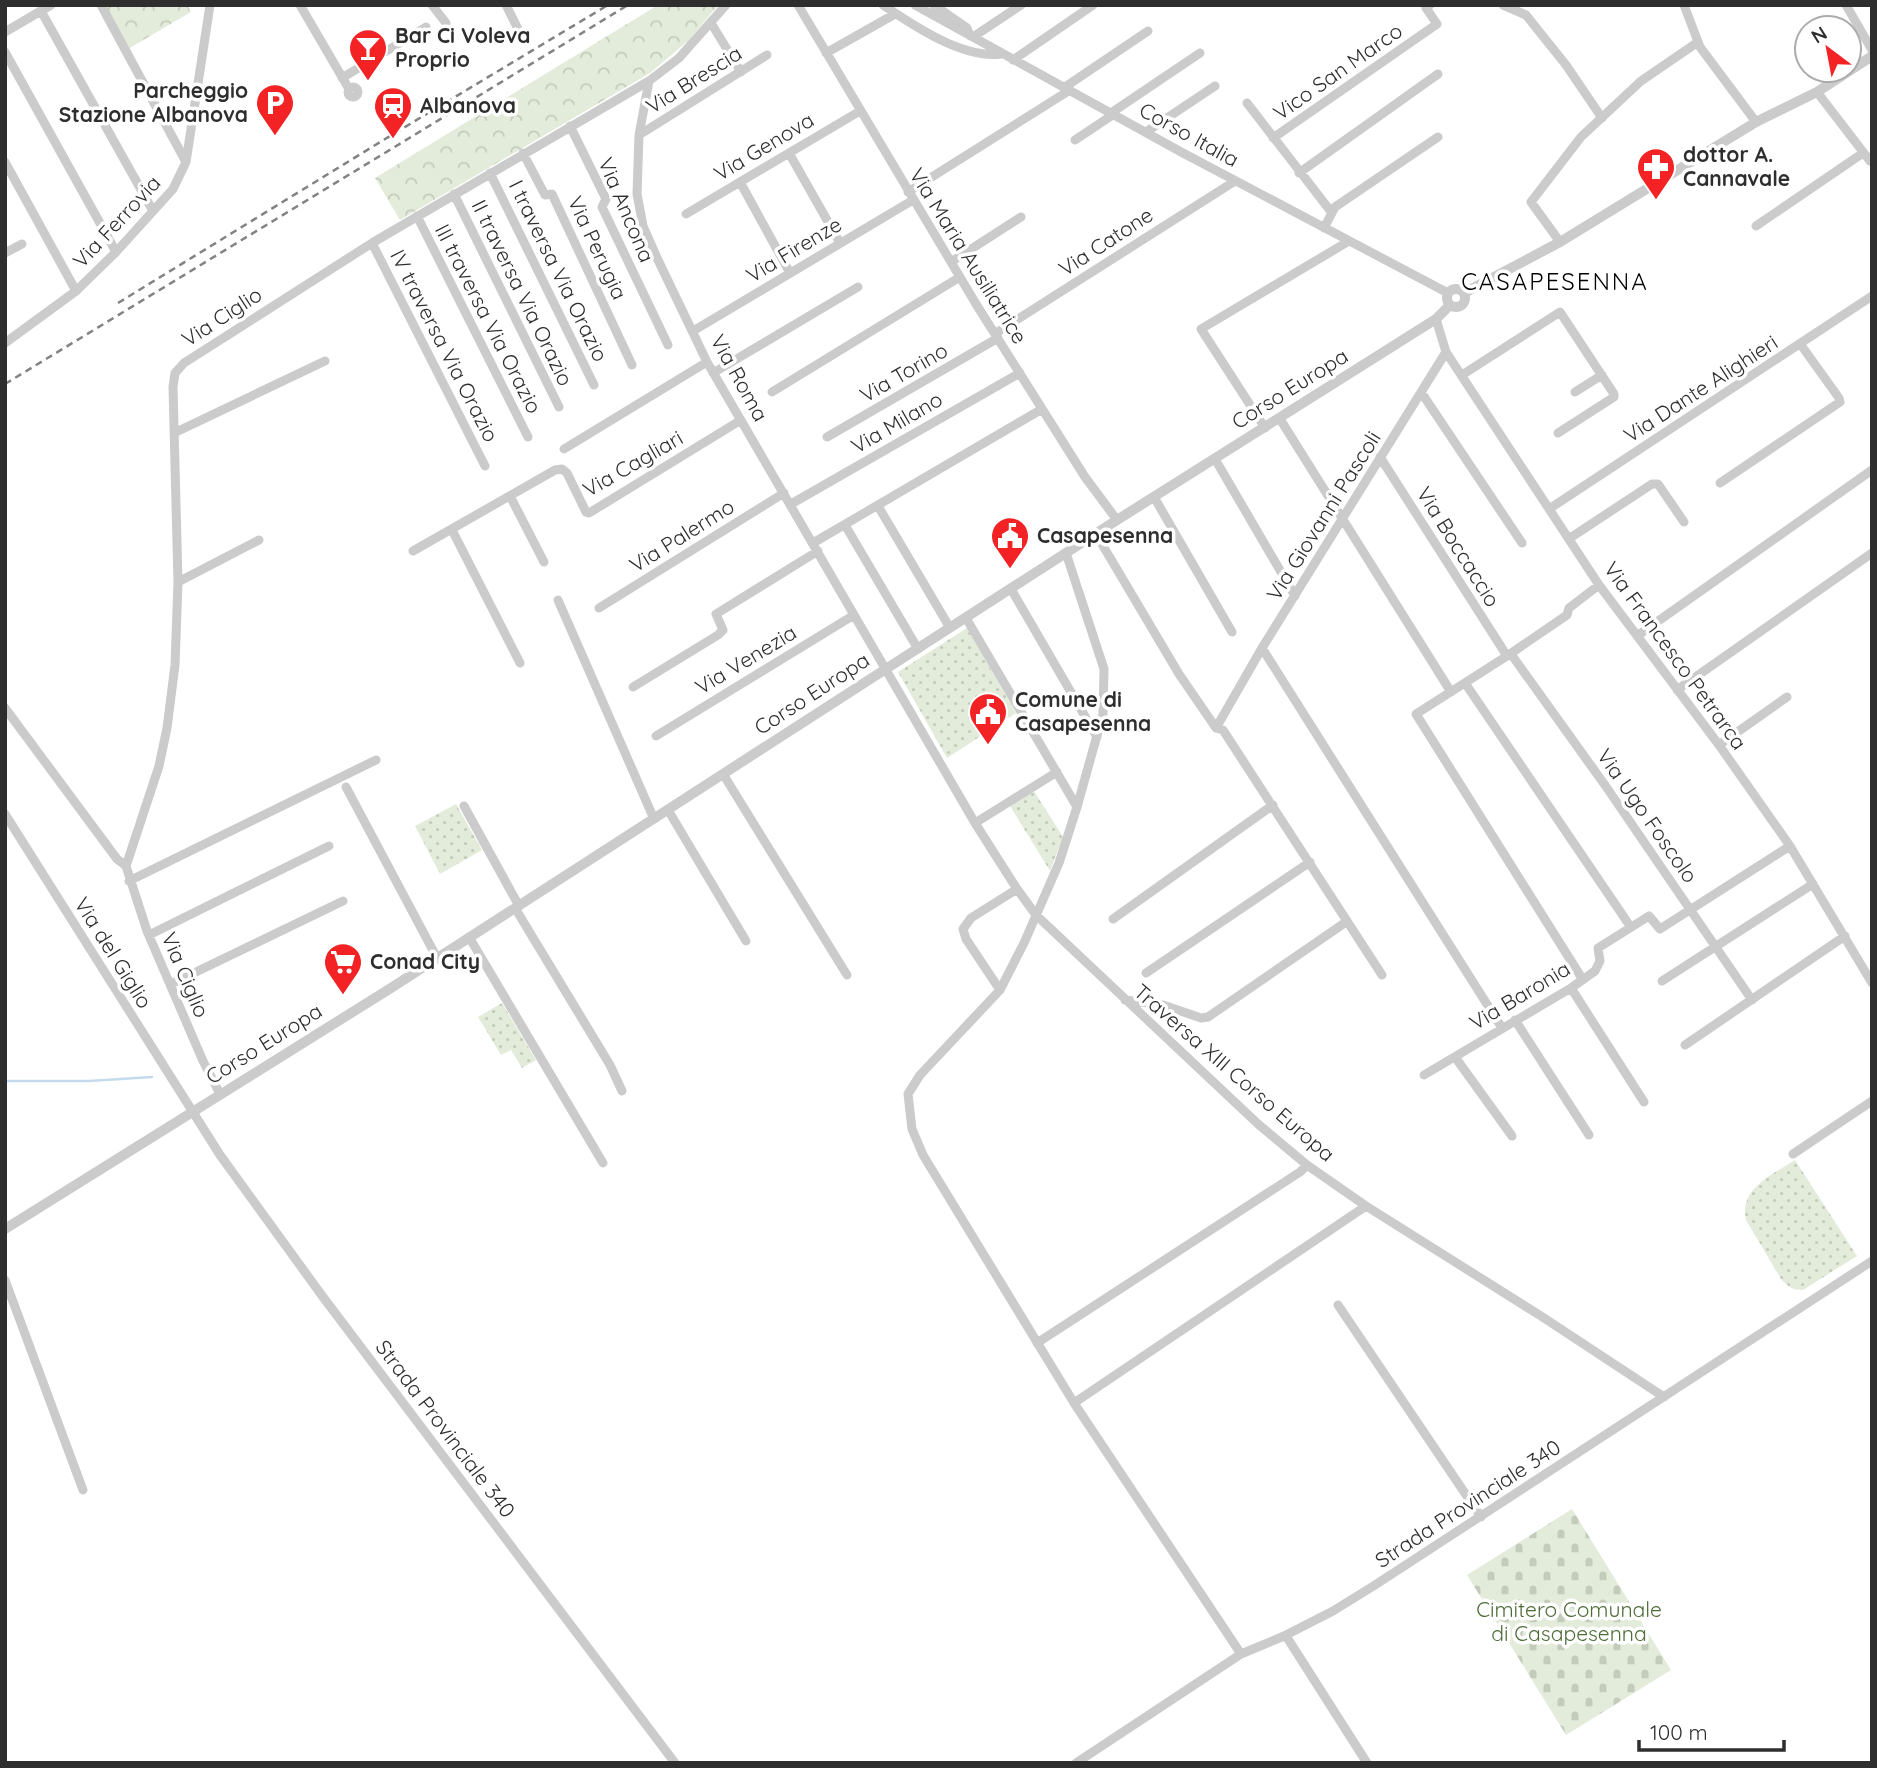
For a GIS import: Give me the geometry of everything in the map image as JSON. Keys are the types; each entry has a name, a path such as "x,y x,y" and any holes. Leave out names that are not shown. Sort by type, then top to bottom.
{"street":[{"path":"5,32 51,5"},
{"path":"101,5 186,162"},
{"name":"Via Ferrovia","path":"5,343 76,291 116,252 173,189 186,162 210,5"},
{"path":"300,5 349,89"},
{"path":"432,5 446,23"},
{"path":"506,5 520,33"},
{"name":"Via Ciglio","path":"220,1094 149,935 126,866 159,766 175,665 178,582 173,387 175,373 184,363 372,243 649,81 679,58 726,5"},
{"name":"Via Maria Ausiliatrice","path":"797,5 910,196 1042,409 1085,477 1117,520"},
{"path":"883,5 912,25 970,52 987,56 1001,54"},
{"name":"Corso Italia","path":"915,5 1235,181 1448,293"},
{"path":"934,5 967,28 971,37 1021,5"},
{"path":"1013,60 1093,5"},
{"name":"Vico San Marco","path":"1273,138 1437,24 1426,8 1430,5"},
{"path":"1503,5 1526,15 1566,65 1602,118"},
{"path":"1684,5 1698,42 1756,122"},
{"path":"1846,5 1872,50"},
{"path":"41,11 153,211"},
{"path":"826,53 895,14"},
{"path":"711,23 741,72"},
{"path":"342,78 426,27"},
{"name":"Via Firenze","path":"693,331 840,243 1068,89 1148,31"},
{"path":"1560,242 1531,202 1581,137 1641,81 1698,42"},
{"path":"5,52 116,252"},
{"path":"1075,140 1200,53"},
{"name":"Via Brescia","path":"639,135 767,55"},
{"path":"1464,293 1560,242 1756,122 1817,92 1872,56"},
{"path":"1299,173 1438,74"},
{"name":"Via Roma","path":"649,81 639,135 638,194 643,226 707,362 885,670"},
{"path":"1146,132 1215,86"},
{"path":"1817,92 1863,153 1872,160"},
{"path":"1247,103 1332,214"},
{"name":"Via Genova","path":"686,214 860,111"},
{"name":"Via Ancona","path":"570,126 606,200 602,207 668,345"},
{"path":"1325,228 1335,207 1438,137"},
{"name":"Via Perugia","path":"523,153 545,195 552,194 632,365"},
{"path":"789,153 840,243"},
{"path":"1756,226 1863,153"},
{"path":"5,162 76,291"},
{"name":"I traversa Via Orazio","path":"490,173 594,385"},
{"name":"Via Catone","path":"997,336 1235,181"},
{"path":"740,182 790,273"},
{"name":"II traversa Via Orazio","path":"454,194 559,407"},
{"name":"III traversa Via Orazio","path":"417,216 528,437"},
{"path":"951,262 1021,217"},
{"path":"1265,428 1201,329 1349,241"},
{"name":"IV traversa Via Orazio","path":"372,243 485,466"},
{"path":"5,253 22,244"},
{"path":"772,392 960,277"},
{"path":"713,373 858,287"},
{"path":"1456,289 1464,293 1462,304 1456,307 1450,305 1448,293 1456,289"},
{"name":"Via Dante Alighieri","path":"1549,509 1872,296"},
{"name":"Corso Europa","path":"5,1229 517,907 1117,520 1436,319 1450,305"},
{"path":"1462,375 1560,312 1614,397 1558,433"},
{"path":"1436,319 1446,352"},
{"name":"Via Torino","path":"827,437 997,336"},
{"path":"1720,483 1840,402 1801,345"},
{"name":"Via Francesco Petrarca","path":"1446,352 1600,585 1790,846 1845,936 1868,967 1872,983"},
{"name":"Via Giovanni Pascoli","path":"1216,728 1262,648 1446,352"},
{"path":"174,433 325,361"},
{"path":"564,449 707,362"},
{"name":"Via Milano","path":"791,504 1020,373"},
{"path":"1574,392 1602,375"},
{"path":"1421,392 1521,543"},
{"path":"633,687 718,635 723,626 716,614 845,525 1042,409"},
{"path":"1280,419 1451,692"},
{"name":"Via Cagliari","path":"413,551 555,470 562,469 567,473 586,512 589,513 741,420"},
{"name":"Via Boccaccio","path":"1380,457 1509,655"},
{"path":"1215,459 1295,596"},
{"path":"1637,636 1870,476"},
{"path":"1570,538 1652,484 1658,484 1684,522"},
{"name":"Via Palermo","path":"598,608 784,493"},
{"path":"510,496 544,562"},
{"path":"1154,497 1232,632"},
{"path":"878,506 950,628"},
{"path":"845,525 918,649"},
{"path":"452,530 520,663"},
{"path":"1096,534 1179,674 1216,728 1223,730 1382,975"},
{"path":"178,582 259,540"},
{"path":"1066,553 1104,669 1103,714 1097,737 1059,863 1036,915 1000,990 920,1075 908,1094 912,1129 923,1155 1037,1343 1241,1654"},
{"path":"1677,690 1872,553"},
{"path":"1583,980 1416,714 1567,615 1569,608 1600,585"},
{"path":"1011,589 1097,737"},
{"path":"558,600 654,819"},
{"name":"Via Venezia","path":"656,736 854,615"},
{"path":"965,618 1077,807"},
{"path":"1262,648 1502,1028"},
{"name":"Via Ugo Foscolo","path":"1509,655 1752,1000"},
{"name":"Traversa XIII Corso Europa","path":"885,670 1017,889 1036,915 1123,999 1258,1124 1307,1165 1366,1206 1664,1397"},
{"path":"1465,683 1630,926 1649,916 1660,929 1790,846"},
{"path":"1719,745 1787,697"},
{"path":"5,708 117,859 126,866"},
{"path":"129,881 376,760"},
{"path":"975,823 1056,772"},
{"path":"723,774 847,975"},
{"path":"346,787 437,958"},
{"path":"464,806 517,907 610,1065 622,1091"},
{"path":"1114,919 1273,806"},
{"path":"668,810 746,941"},
{"name":"Via del Giglio","path":"5,814 192,1112"},
{"path":"149,935 329,846"},
{"path":"1146,974 1310,862"},
{"path":"1662,981 1813,884"},
{"path":"1000,990 966,939 963,929 971,918 1017,889"},
{"path":"171,984 343,901"},
{"path":"1123,999 1163,1005 1201,1018 1208,1017 1346,922"},
{"name":"Via Baronia","path":"1424,1075 1572,988 1595,971 1600,961 1598,948 1630,926"},
{"path":"1685,1045 1845,936"},
{"path":"469,937 603,1163"},
{"path":"1572,988 1644,1102"},
{"path":"1515,1020 1589,1135"},
{"path":"1455,1056 1512,1136"},
{"path":"1793,1154 1872,1101"},
{"name":"Strada Provinciale 340","path":"192,1112 331,1308 676,1763"},
{"path":"1037,1343 1307,1165"},
{"path":"1074,1402 1366,1206"},
{"name":"Strada Provinciale 340","path":"1076,1763 1241,1654 1333,1611 1872,1261"},
{"path":"5,1280 83,1490"},
{"path":"1338,1305 1480,1517"},
{"path":"1284,1636 1289,1639 1367,1763"}],"green space":[{"path":"104,5 187,5 191,12 128,49"},
{"path":"658,5 718,5 689,40 650,73 400,220 375,178"},
{"path":"967,628 1016,713 947,758 898,672"},
{"path":"1034,791 1063,837 1050,871 1010,806"},
{"path":"456,804 482,850 440,874 415,826"},
{"path":"502,1003 536,1060 522,1068 511,1050 501,1055 478,1017"},
{"path":"1795,1160 1857,1256 1803,1290 1791,1288 1781,1279 1746,1220 1745,1209 1747,1199 1759,1184"},
{"name":"Cimitero Comunale di Casapesenna","path":"1572,1509 1671,1670 1566,1735 1467,1575"}],"waterway":[{"path":"5,1081 89,1081 152,1077"}],"railway":[{"path":"118,303 608,5"},
{"path":"5,384 628,5"}],"place":[{"name":"Bar Ci Voleva Proprio","path":"368,82"},
{"name":"Parcheggio Stazione Albanova","path":"275,137"},
{"name":"Albanova","path":"393,140"},
{"name":"dottor A. Cannavale","path":"1656,201"},
{"name":"Casapesenna","path":"1010,570"},
{"name":"Comune di Casapesenna","path":"988,746"},
{"name":"Conad City","path":"343,996"}],"district":[{"name":"CASAPESENNA","path":"1555,282"}]}
